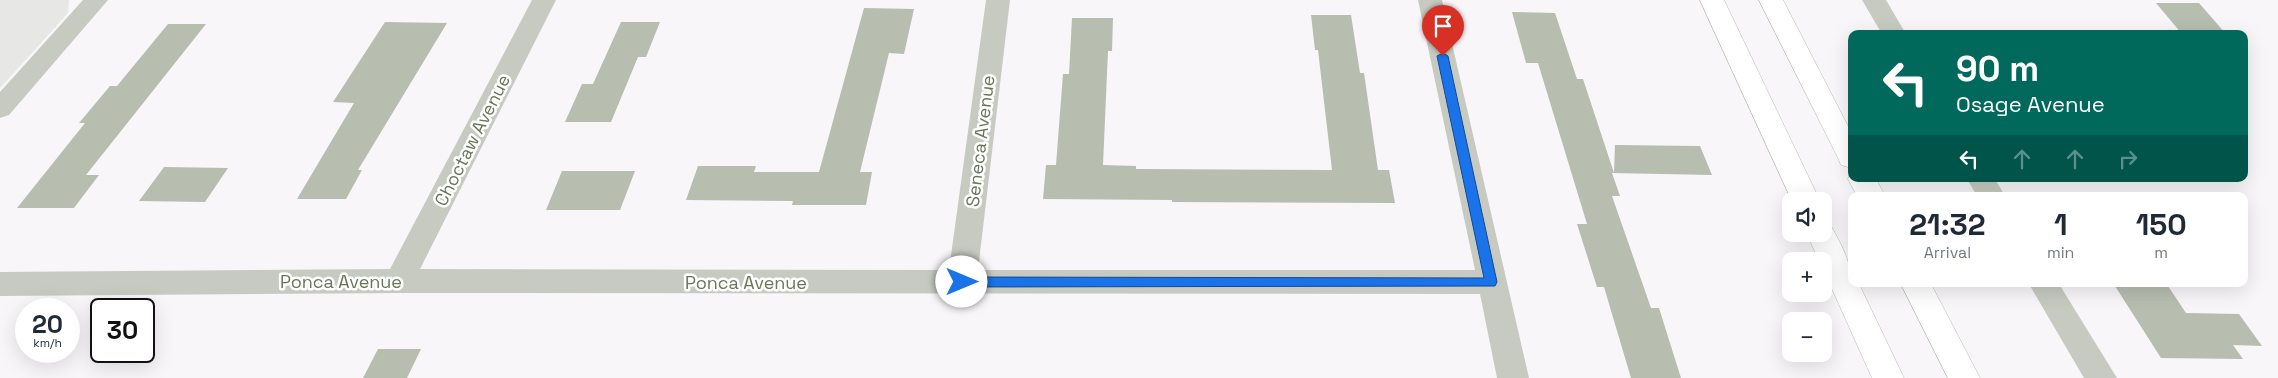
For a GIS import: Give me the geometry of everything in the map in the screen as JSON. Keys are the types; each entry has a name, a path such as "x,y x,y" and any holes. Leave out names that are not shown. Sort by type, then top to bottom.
{"main road":[{"path":"1712,0 1802,192"},
{"path":"1771,0 1848,152"},
{"path":"1825,242 1888,378"},
{"path":"1918,287 1964,378"}],"street":[{"path":"0,109 96,0"},
{"name":"Choctaw Avenue","path":"399,281 544,0"},
{"name":"Seneca Avenue","path":"962,282 998,0"},
{"path":"1430,0 1513,378"},
{"path":"1874,0 1892,30"},
{"name":"Ponca Avenue","path":"0,284 399,281 1491,282"},
{"path":"2046,287 2100,378"}],"shaded area":[{"path":"0,0 69,0 68,13 0,88"}],"building":[{"path":"2156,3 2199,3 2223,30 2179,30"},
{"path":"864,8 914,9 904,54 889,53 860,172 872,172 866,205 792,205 793,201 686,200 698,166 756,166 754,172 819,172"},
{"path":"1512,12 1555,13 1577,79 1583,79 1614,173 1615,145 1700,146 1712,175 1612,173 1620,196 1612,196 1651,308 1659,308 1681,378 1631,378 1604,287 1597,287 1577,224 1587,224 1538,63 1526,63"},
{"path":"1311,15 1351,15 1360,73 1364,73 1378,170 1389,170 1395,203 1172,202 1172,200 1043,199 1046,165 1056,165 1063,74 1069,74 1072,18 1113,18 1112,51 1108,51 1103,165 1136,166 1136,169 1332,170 1318,50 1315,50"},
{"path":"385,22 447,23 358,170 362,170 346,199 297,199 354,103 333,102"},
{"path":"621,22 660,22 646,57 638,57 611,122 565,122 582,84 593,84"},
{"path":"168,24 206,24 86,175 99,175 74,208 17,208 85,123 79,123 110,86 117,86"},
{"path":"164,167 228,168 205,202 139,201"},
{"path":"562,171 635,171 620,210 546,210"},
{"path":"2116,287 2169,287 2186,313 2239,314 2262,346 2233,345 2243,359 2161,358"},
{"path":"378,349 421,349 407,378 363,378"}],"route":[{"path":"962,282 1491,282 1443,56"}]}
